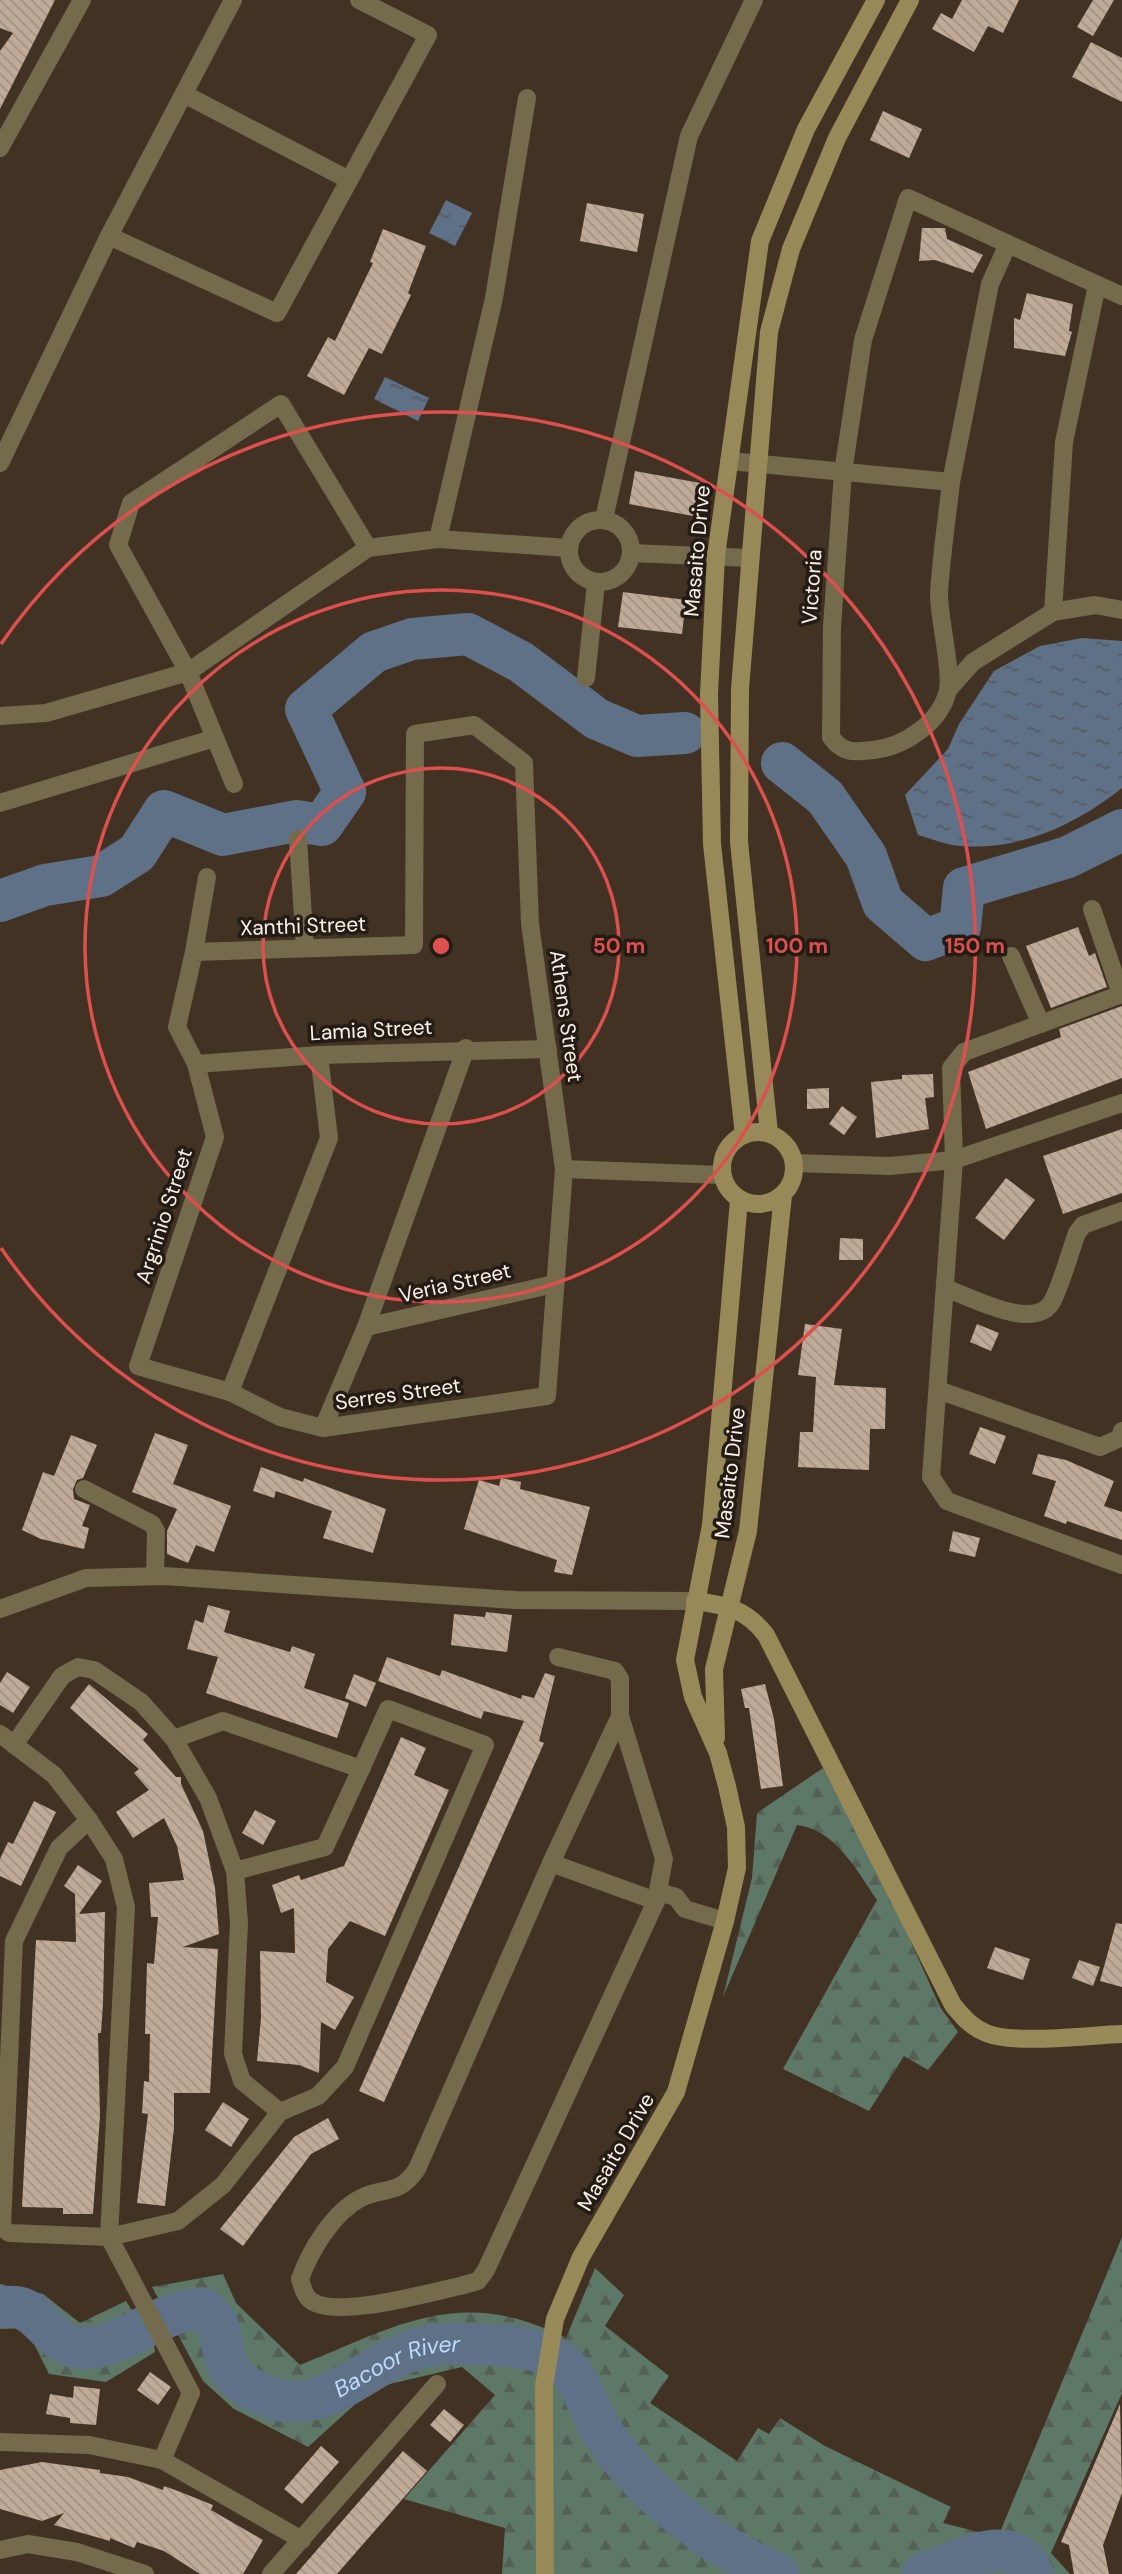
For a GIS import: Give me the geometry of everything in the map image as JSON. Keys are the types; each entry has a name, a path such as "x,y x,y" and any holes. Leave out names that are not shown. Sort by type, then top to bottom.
{"street":[{"path":"0,148 82,0"},
{"path":"0,463 109,236 233,0"},
{"path":"109,236 278,313 428,35 359,0"},
{"path":"604,519 689,136 754,0"},
{"name":"Masaito Drive","path":"744,1135 712,844 709,694 716,556 760,241 806,129 876,0"},
{"path":"769,1133 739,842 740,689 769,332 791,249 836,138 910,0"},
{"path":"184,93 349,180"},
{"path":"438,539 494,298 527,98"},
{"name":"Victoria","path":"948,690 932,719 913,736 890,749 850,752 838,747 831,737 832,627 843,472 863,340 908,198 1008,244"},
{"path":"948,690 939,596 951,482 990,284 1008,244 1122,296"},
{"path":"1053,612 1064,442 1097,285"},
{"path":"234,784 188,672 118,545 131,503 281,404 368,548"},
{"path":"729,461 951,482"},
{"path":"604,519 624,530 631,553 628,565 620,575 596,583 575,571 568,548 572,536 580,526 604,519"},
{"path":"0,716 46,713 188,672 368,548 438,539 568,548"},
{"path":"631,553 749,558"},
{"path":"586,678 596,583"},
{"path":"948,690 973,662 1053,612 1095,605 1122,610"},
{"name":"Athens Street","path":"415,734 474,725 524,763 530,924 564,1169 547,1396"},
{"name":"Xanthi Street","path":"194,952 414,946 415,734"},
{"path":"0,803 215,738"},
{"path":"298,839 305,948"},
{"name":"Argrinio Street","path":"138,1366 215,1137 196,1065 177,1027 208,877"},
{"path":"1093,909 1122,994 964,1052 951,1068 954,1160 932,1477 947,1501 1122,1564"},
{"path":"1011,956 1041,1024"},
{"path":"323,1428 366,1326 466,1048"},
{"name":"Lamia Street","path":"196,1065 319,1055 466,1048 548,1049"},
{"path":"230,1392 329,1138 319,1055"},
{"path":"794,1163 890,1166 954,1160 1122,1103"},
{"path":"769,1133 786,1144 794,1163 790,1186 783,1195 762,1205 739,1199 731,1193 722,1175 721,1165 729,1146 744,1135 769,1133"},
{"path":"564,1169 722,1175"},
{"name":"Masaito Drive","path":"545,2574 544,2386 555,2319 581,2257 677,2092 725,1921 737,1867 736,1827 718,1753 713,1702 714,1669 748,1531 783,1195"},
{"name":"Masaito Drive","path":"718,1753 692,1697 685,1660 711,1525 739,1199"},
{"path":"945,1288 1025,1317 1042,1313 1052,1303 1077,1233 1083,1225 1122,1211"},
{"name":"Veria Street","path":"366,1326 554,1284"},
{"name":"Serres Street","path":"138,1366 230,1392 280,1417 323,1428 547,1396"},
{"path":"937,1390 1100,1447 1120,1438 1122,1431"},
{"path":"83,1489 152,1524 156,1531 155,1576"},
{"path":"0,1609 86,1578 155,1576 515,1600 695,1601 730,1606 757,1622 766,1634 953,2005 968,2023 988,2034 1014,2038 1122,2034"},
{"path":"558,1657 615,1671 620,1679 620,1716 664,1859 656,1900 499,2245 478,2281 349,2308 319,2305 308,2299 300,2279 305,2264 339,2215 362,2198 389,2193 408,2183 417,2169 551,1863 620,1716"},
{"path":"162,2460 191,2393 109,2237 127,1907 114,1859 89,1820 54,1775 7,1739 62,1676 78,1667 94,1670 141,1702 174,1739 208,1798 235,1871 239,1923 233,2053 242,2081 280,2112"},
{"path":"89,1820 59,1847 15,1941 2,2227 9,2234 109,2237 178,2221 223,2185 280,2112 318,2096 345,2067 485,1745 388,1709 325,1847 235,1871"},
{"path":"174,1739 223,1721 361,1769"},
{"path":"551,1863 656,1900 676,1897 685,1909 725,1921"},
{"path":"271,2574 438,2384"},
{"path":"0,2442 89,2445 162,2460 302,2540"},
{"path":"0,2550 28,2544 77,2552 134,2572"}],"green space":[{"path":"823,1768 885,1884 940,2007 958,2032 928,2070 904,2056 869,2111 783,2069 877,1900 844,1853 823,1834 797,1825 723,1997 752,1878 757,1813"},
{"path":"1122,2237 1122,2393 1051,2553 1070,2574 502,2574 505,2528 404,2499 495,2395 462,2367 373,2388 308,2447 234,2409 203,2381 152,2287 223,2274 236,2303 300,2365 400,2325 462,2313 494,2314 528,2322 566,2338 595,2268 624,2295 605,2326 669,2376 650,2403 737,2461 758,2428 769,2434 780,2418 825,2446 951,2507 943,2523 998,2537"},
{"path":"0,2284 43,2294 80,2323 126,2301 154,2345 155,2352 106,2382 49,2374 26,2328 0,2329"}],"water":[{"path":"446,200 472,213 455,246 429,233"},
{"path":"385,377 429,398 418,421 374,399"},
{"path":"1082,638 1122,641 1122,788 1067,823 1047,832 1005,844 961,846 918,835 905,795 948,749 959,724 994,671 1040,646"}],"building":[{"path":"0,0 55,0 0,109 0,51 13,33 0,28"},
{"path":"962,0 1019,0 1003,33 988,26 974,52 932,29 941,13 952,19"},
{"path":"1093,0 1114,0 1093,36 1077,27"},
{"path":"1091,42 1122,58 1122,102 1072,77"},
{"path":"883,111 922,129 909,158 870,140"},
{"path":"587,203 644,214 637,252 580,241"},
{"path":"922,228 945,228 947,239 983,255 973,273 935,260 919,261"},
{"path":"383,229 426,246 408,293 411,295 382,354 369,348 344,395 307,376 328,337 335,341 373,263 370,262"},
{"path":"1027,293 1073,304 1069,331 1072,332 1065,356 1014,348 1014,318 1020,320"},
{"path":"635,471 700,483 693,516 629,504"},
{"path":"623,592 686,600 682,634 618,627"},
{"path":"1078,927 1089,956 1095,953 1107,987 1051,1008 1026,946"},
{"path":"1122,1006 1122,1078 986,1129 968,1072 1061,1037 1059,1029"},
{"path":"933,1074 934,1097 925,1098 929,1129 876,1138 871,1082 902,1079 902,1075"},
{"path":"829,1088 829,1108 807,1109 807,1089"},
{"path":"842,1106 857,1117 844,1135 829,1124"},
{"path":"1122,1129 1122,1193 1063,1214 1043,1156"},
{"path":"1006,1178 1035,1200 1004,1240 975,1218"},
{"path":"840,1238 863,1239 863,1260 839,1260"},
{"path":"805,1324 842,1329 834,1385 886,1388 885,1429 870,1429 869,1470 798,1467 800,1432 813,1432 816,1377 798,1375"},
{"path":"977,1324 999,1333 991,1351 970,1342"},
{"path":"980,1427 1006,1436 995,1464 969,1454"},
{"path":"155,1433 188,1445 173,1484 231,1506 214,1552 196,1545 188,1563 167,1554 167,1531 177,1509 132,1492"},
{"path":"71,1435 97,1445 83,1478 77,1480 73,1489 74,1499 90,1505 82,1526 89,1528 84,1549 41,1539 22,1530 43,1472 54,1476"},
{"path":"1038,1454 1066,1460 1114,1481 1104,1506 1122,1512 1122,1540 1044,1516 1056,1481 1032,1474"},
{"path":"261,1467 303,1482 304,1478 386,1509 373,1553 323,1538 332,1511 276,1491 274,1498 253,1491"},
{"path":"501,1478 521,1482 520,1489 590,1507 572,1575 554,1572 557,1560 464,1529 479,1480 499,1486"},
{"path":"953,1531 980,1538 975,1557 949,1551"},
{"path":"208,1605 230,1611 224,1632 290,1652 292,1646 315,1654 304,1688 349,1703 337,1738 206,1693 218,1657 187,1649 195,1620 203,1623"},
{"path":"486,1612 512,1615 507,1652 451,1645 454,1614 485,1617"},
{"path":"387,1657 440,1676 442,1670 521,1699 522,1695 534,1698 545,1673 555,1676 539,1741 544,1743 384,2102 359,2091 524,1721 484,1711 481,1719 378,1681"},
{"path":"7,1672 30,1687 13,1713 0,1705 0,1683"},
{"path":"354,1674 376,1683 366,1707 345,1698"},
{"path":"89,1684 148,1734 143,1740 176,1777 181,1777 181,1784 203,1831 215,1888 219,1934 183,1947 218,1949 210,2093 174,2093 174,2128 165,2206 137,2203 148,2114 142,2113 144,2081 149,2082 150,2034 145,2034 147,1963 154,1964 158,1917 151,1917 149,1883 184,1880 177,1846 164,1818 133,1838 116,1812 149,1790 134,1773 139,1769 70,1708"},
{"path":"765,1684 774,1719 783,1786 761,1789 749,1708 745,1708 741,1689"},
{"path":"401,1737 426,1748 414,1775 449,1790 385,1936 350,1921 328,1949 326,1982 354,1997 335,2030 321,2022 319,2073 299,2065 257,2061 261,2018 260,1951 295,1953 294,1908 281,1913 272,1885 299,1875 301,1880 344,1866"},
{"path":"34,1801 56,1812 21,1886 0,1876 0,1859 8,1842 13,1844"},
{"path":"255,1810 276,1821 263,1845 242,1833"},
{"path":"78,1865 102,1881 79,1914 105,1912 103,2003 101,2033 98,2033 100,2116 93,2214 63,2214 63,2208 22,2207 36,1940 76,1942 75,1894 64,1886"},
{"path":"1116,1923 1122,1924 1122,1987 1100,1981"},
{"path":"995,1947 1030,1959 1023,1980 987,1968"},
{"path":"1079,1960 1100,1967 1093,1986 1072,1978"},
{"path":"223,2102 249,2119 231,2147 205,2130"},
{"path":"328,2118 339,2139 311,2154 243,2246 220,2229 294,2137"},
{"path":"150,2372 171,2387 158,2405 137,2390"},
{"path":"74,2386 100,2389 96,2425 70,2423 70,2418 46,2414 50,2394 73,2398"},
{"path":"1120,2404 1122,2493 1103,2545 1109,2574 1074,2574 1069,2545 1061,2542"},
{"path":"444,2409 464,2425 450,2442 430,2425"},
{"path":"321,2446 339,2462 302,2504 284,2489"},
{"path":"403,2451 427,2471 337,2574 296,2574"},
{"path":"42,2462 100,2470 100,2473 128,2477 163,2490 164,2486 213,2505 211,2510 263,2540 243,2574 200,2574 164,2551 137,2542 134,2548 110,2538 110,2541 54,2525 64,2513 42,2521 0,2509 0,2470"}],"waterway":[{"path":"0,901 45,885 101,876 137,853 164,811 223,835 296,821 322,825 345,792 306,709 374,652 412,639 468,634 521,662 597,719 637,736 685,733"},
{"path":"782,763 825,797 866,856 883,903 926,940 960,927 964,888 1068,857 1122,830"},
{"name":"Bacoor River","path":"0,2307 21,2308 30,2312 64,2343 83,2348 111,2343 171,2315 204,2309 219,2329 226,2363 233,2374 244,2385 263,2395 285,2401 306,2401 326,2395 403,2354 432,2345 500,2345 544,2353 559,2361 574,2376 603,2433 619,2455 658,2497 680,2516 728,2549 778,2574"},
{"name":"Bacoor River","path":"922,2574 967,2557 998,2551 1012,2552 1024,2560 1033,2574"}]}
